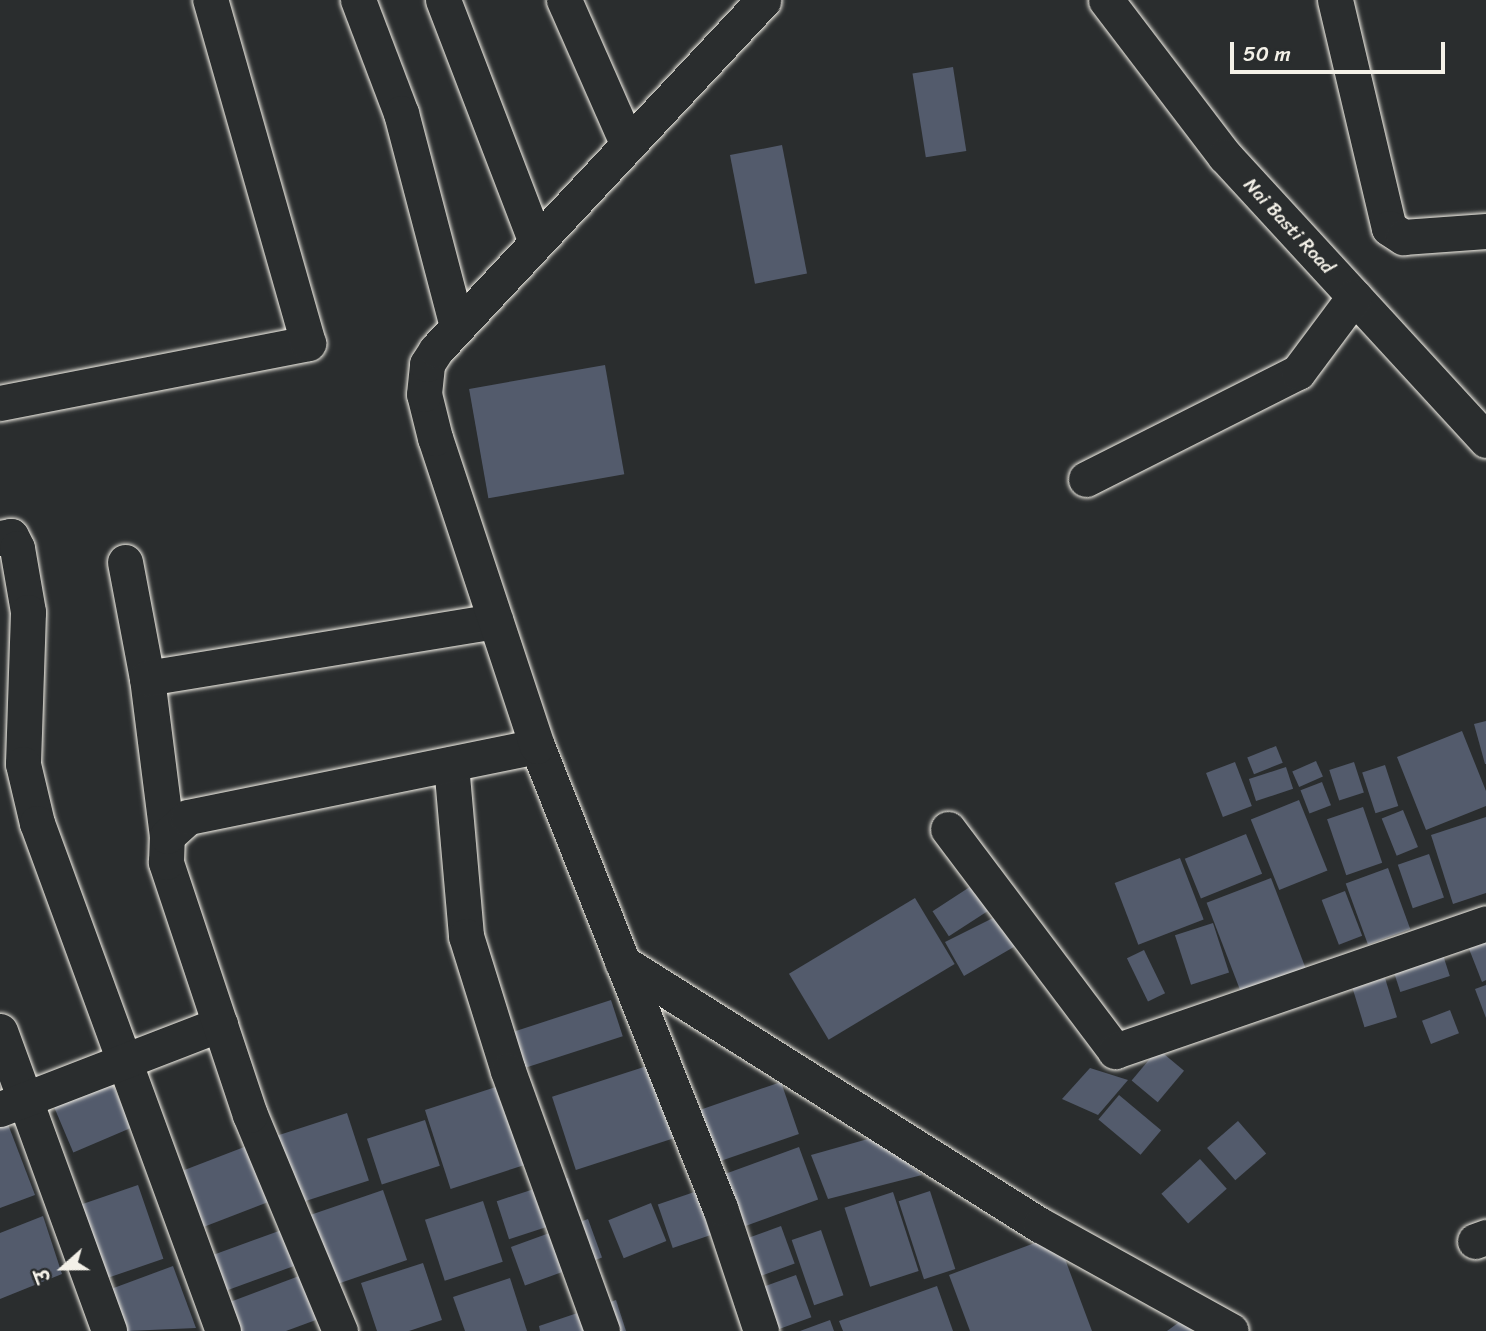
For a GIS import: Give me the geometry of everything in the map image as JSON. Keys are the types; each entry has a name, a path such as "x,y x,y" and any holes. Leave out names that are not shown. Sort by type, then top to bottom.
{"street":[{"path":"0,403 308,343 210,0"},
{"path":"358,0 401,113 457,327"},
{"path":"443,0 535,240"},
{"path":"564,0 628,145"},
{"path":"761,1331 720,1208 537,746 495,621 425,394 427,364 457,327 535,240 763,0"},
{"name":"Nai Basti Road","path":"1107,0 1225,156 1486,440"},
{"path":"1335,0 1390,228 1403,237 1486,231"},
{"path":"1086,480 1298,372 1354,297"},
{"path":"0,538 11,536 17,548 27,612 26,776 37,823 223,1331"},
{"path":"125,562 147,678 167,836 166,862 250,1115 340,1331"},
{"path":"147,678 495,621"},
{"path":"167,836 188,817 537,746"},
{"path":"451,764 466,936 508,1071 602,1331"},
{"path":"948,829 1115,1051 1486,923"},
{"path":"622,962 1040,1225 1231,1331"},
{"path":"13,1105 124,1059 220,1024"},
{"path":"0,1031 13,1105 109,1331"}],"building":[{"path":"953,67 966,151 926,157 913,73"},
{"path":"782,145 807,274 755,284 730,155"},
{"path":"605,365 624,474 488,498 469,389"},
{"path":"1486,721 1486,764 1485,764 1474,724"},
{"path":"1462,731 1486,791 1486,806 1426,830 1397,757"},
{"path":"1276,746 1283,763 1254,774 1247,758"},
{"path":"1316,761 1323,777 1299,787 1292,772"},
{"path":"1235,762 1252,806 1223,817 1206,773"},
{"path":"1354,762 1364,792 1339,800 1329,770"},
{"path":"1385,765 1398,806 1375,813 1362,772"},
{"path":"1286,767 1293,789 1256,801 1249,779"},
{"path":"1322,782 1331,805 1309,814 1301,790"},
{"path":"1299,800 1327,870 1279,890 1251,819"},
{"path":"1363,807 1382,863 1346,875 1327,819"},
{"path":"1403,810 1418,847 1397,856 1382,819"},
{"path":"1486,817 1486,893 1453,904 1431,835"},
{"path":"1246,834 1262,874 1201,899 1185,859"},
{"path":"1429,854 1444,897 1413,908 1398,865"},
{"path":"1180,858 1204,920 1138,945 1115,883"},
{"path":"1388,868 1410,929 1368,944 1346,883"},
{"path":"1271,878 1309,976 1244,1001 1207,903"},
{"path":"982,879 998,904 949,936 933,911"},
{"path":"1345,891 1362,936 1339,945 1322,900"},
{"path":"915,898 955,964 829,1040 789,974"},
{"path":"1005,912 1024,941 964,976 945,942"},
{"path":"1213,923 1229,972 1191,985 1175,935"},
{"path":"1486,928 1486,980 1482,982 1464,936"},
{"path":"1144,950 1165,993 1148,1001 1127,958"},
{"path":"1443,955 1450,976 1400,992 1394,971"},
{"path":"1385,978 1397,1017 1364,1027 1352,988"},
{"path":"1486,985 1486,1018 1475,989"},
{"path":"611,1000 623,1036 524,1068 512,1032"},
{"path":"1450,1010 1459,1033 1431,1044 1422,1021"},
{"path":"1158,1049 1184,1071 1158,1102 1132,1080"},
{"path":"650,1065 674,1138 576,1170 552,1097"},
{"path":"1090,1068 1128,1080 1098,1115 1062,1099"},
{"path":"111,1080 131,1128 73,1152 53,1105"},
{"path":"781,1082 799,1134 718,1162 700,1110"},
{"path":"502,1085 528,1164 451,1189 425,1110"},
{"path":"1119,1095 1161,1130 1141,1155 1098,1120"},
{"path":"347,1113 369,1181 300,1203 278,1136"},
{"path":"6,1119 35,1195 0,1208 0,1121"},
{"path":"425,1120 440,1166 382,1185 367,1139"},
{"path":"1238,1121 1266,1153 1235,1180 1207,1148"},
{"path":"875,1137 922,1175 828,1199 811,1155"},
{"path":"252,1144 274,1200 197,1229 175,1173"},
{"path":"799,1147 818,1200 742,1227 723,1175"},
{"path":"1200,1159 1227,1189 1188,1224 1161,1194"},
{"path":"568,1178 580,1216 509,1239 497,1201"},
{"path":"138,1185 163,1259 103,1280 77,1206"},
{"path":"706,1188 721,1231 673,1248 658,1205"},
{"path":"383,1190 407,1260 331,1286 307,1216"},
{"path":"930,1191 955,1269 924,1279 899,1201"},
{"path":"893,1192 919,1271 870,1287 844,1208"},
{"path":"483,1201 503,1262 445,1281 425,1220"},
{"path":"651,1203 666,1241 624,1258 608,1220"},
{"path":"43,1216 62,1274 0,1299 0,1233"},
{"path":"588,1219 602,1258 525,1286 511,1247"},
{"path":"781,1226 795,1264 756,1278 742,1240"},
{"path":"290,1227 303,1263 218,1293 205,1258"},
{"path":"821,1230 843,1295 814,1305 792,1240"},
{"path":"1056,1235 1092,1331 970,1331 949,1275"},
{"path":"423,1263 442,1320 409,1331 377,1331 361,1283"},
{"path":"173,1266 196,1328 127,1331 111,1289"},
{"path":"307,1273 324,1317 286,1331 240,1331 230,1302"},
{"path":"796,1275 811,1317 774,1331 766,1331 752,1291"},
{"path":"510,1278 527,1331 465,1331 453,1297"},
{"path":"937,1286 953,1331 843,1331 839,1321"},
{"path":"616,1300 626,1331 540,1331 539,1326"},
{"path":"830,1320 834,1331 800,1331"},
{"path":"1182,1320 1192,1331 1167,1331"}]}
